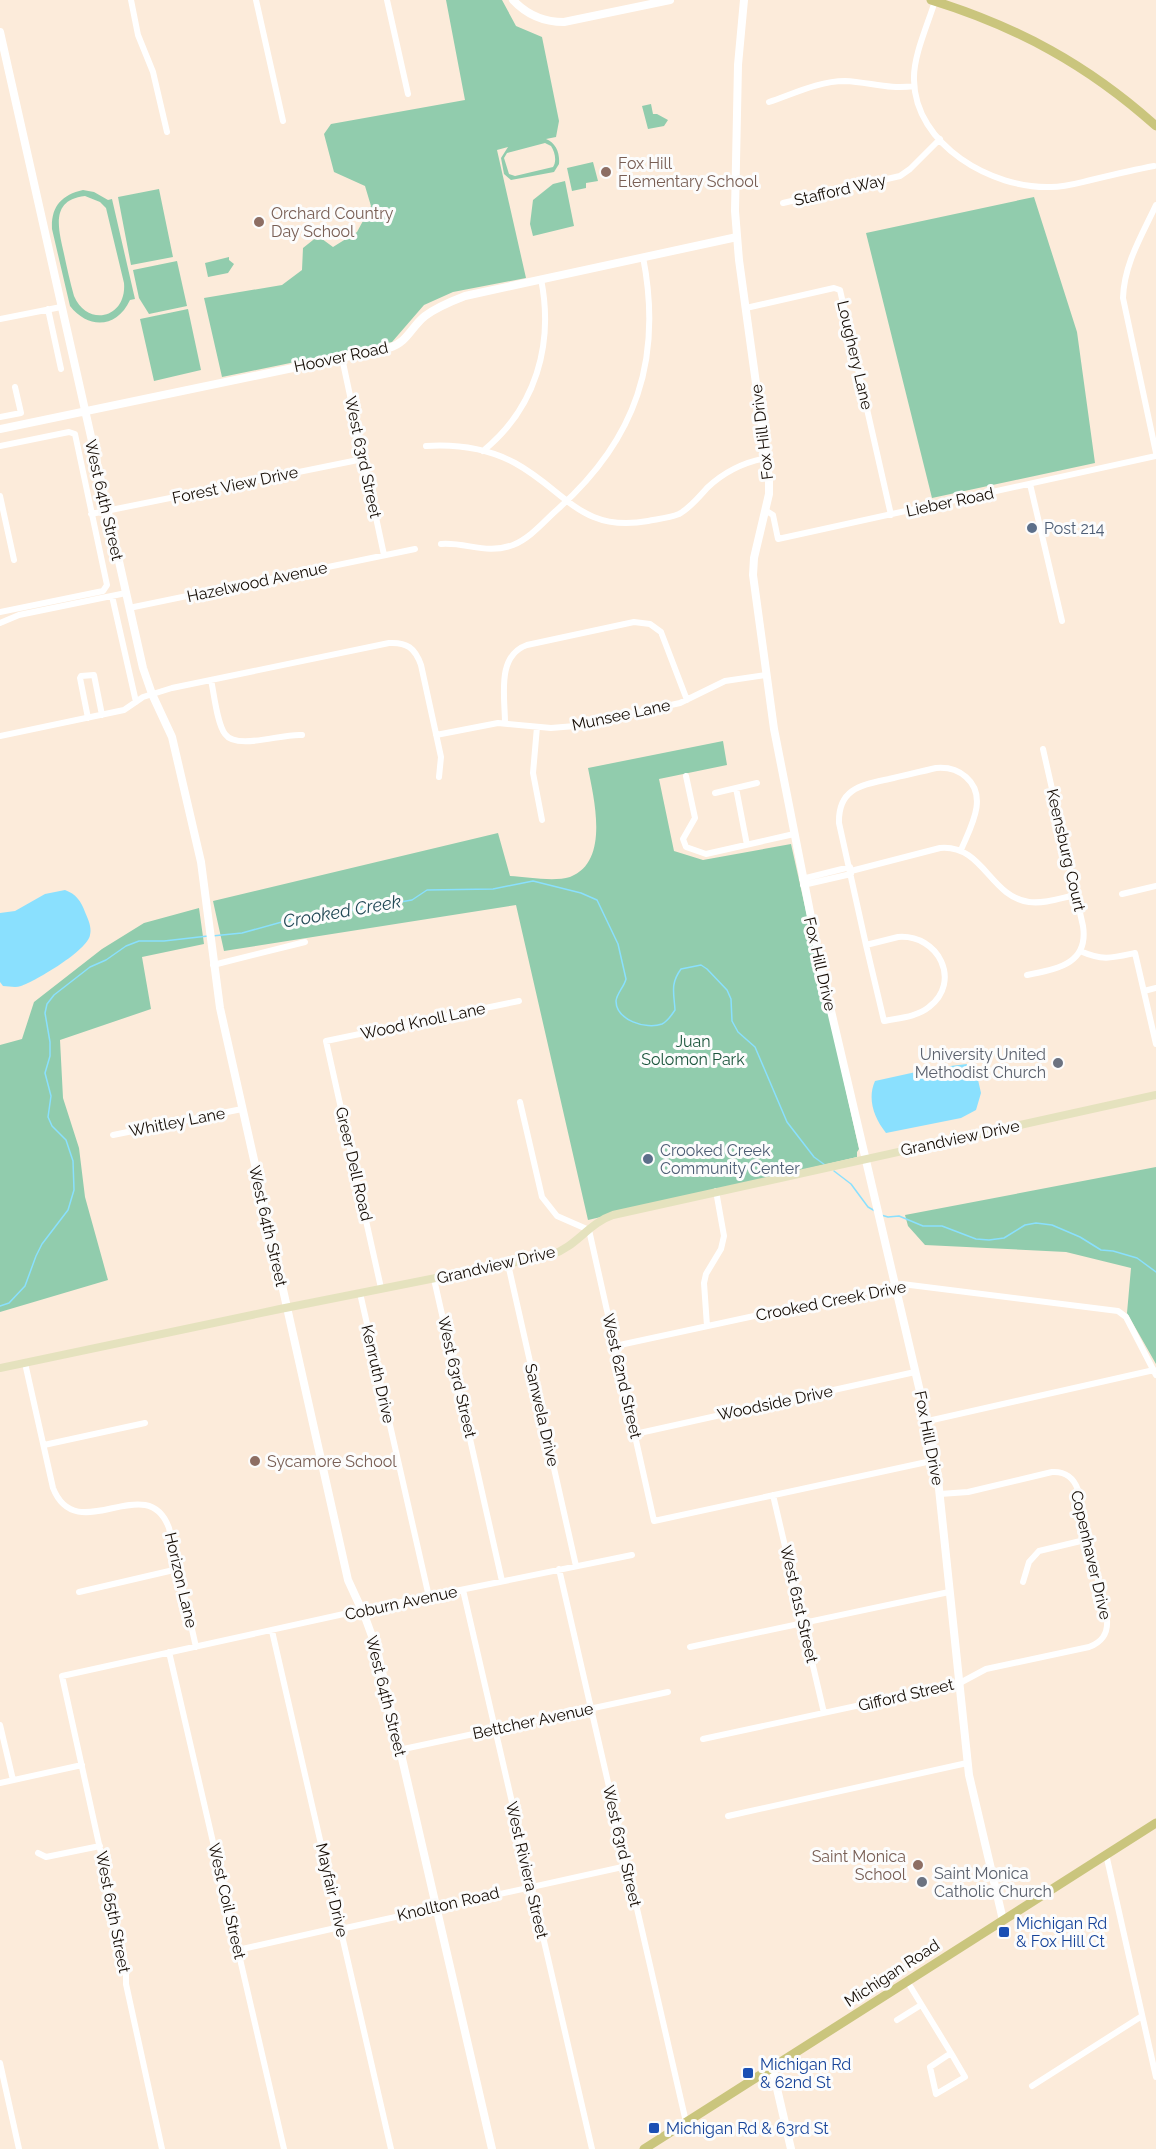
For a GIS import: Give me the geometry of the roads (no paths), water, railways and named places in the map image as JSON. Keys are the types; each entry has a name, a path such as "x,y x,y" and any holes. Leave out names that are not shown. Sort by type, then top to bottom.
{"main road":[{"path":"933,1 988,19 1055,51 1106,84 1156,126"},
{"name":"Grandview Drive","path":"0,1368 559,1252 600,1221 613,1215 1156,1095"},
{"name":"Michigan Road","path":"644,2149 1156,1823"}],"street":[{"path":"130,0 138,34 152,66 167,132"},
{"path":"256,0 283,121"},
{"path":"387,0 408,94"},
{"path":"513,0 520,8 537,17 564,22 670,0"},
{"name":"Fox Hill Drive","path":"744,0 738,65 736,237 769,478 753,575 766,675 777,751 803,882 883,1240 936,1460 968,1764 977,1814 1003,1920"},
{"path":"933,1 914,67 914,86 917,101 925,119 940,139 957,155 980,171 1003,180 1030,186 1060,187 1154,166"},
{"name":"West 64th Street","path":"0,32 143,668 174,743 201,862 220,1008 348,1580 377,1650 492,2149"},
{"path":"769,102 836,82 888,88 914,86"},
{"name":"Stafford Way","path":"783,203 900,176 910,170 940,139"},
{"path":"1156,205 1128,266 1123,298 1156,454"},
{"name":"Hoover Road","path":"0,429 399,345 408,338 427,314 474,294 736,237"},
{"path":"441,544 456,544 486,550 510,546 522,541 567,500 597,469 614,446 628,418 642,378 650,330 649,293 643,257"},
{"path":"483,451 516,416 535,382 546,335 545,302 541,279"},
{"name":"Loughery Lane","path":"746,308 834,288 839,289 891,515"},
{"path":"0,319 61,307"},
{"path":"48,309 61,369"},
{"name":"West 63rd Street","path":"342,358 384,555"},
{"path":"0,417 21,413 15,387"},
{"path":"0,446 73,433 107,585 106,589 0,612"},
{"path":"426,446 457,446 483,451 520,466 587,514 609,523 630,524 669,517 687,509 724,474 747,463 767,458"},
{"name":"Lieber Road","path":"765,510 773,515 778,539 1156,454"},
{"name":"Forest View Drive","path":"91,514 363,459"},
{"path":"1030,484 1062,621"},
{"path":"0,496 14,560"},
{"name":"Hazelwood Avenue","path":"129,608 415,549"},
{"path":"0,623 19,615 126,593"},
{"path":"112,596 136,702"},
{"path":"505,723 505,668 509,657 517,649 637,622 654,626 662,634 687,700"},
{"path":"0,736 124,710 152,694 172,688 389,643 399,643 409,645 416,652 441,757 439,777"},
{"path":"88,718 81,676 92,674 102,715"},
{"name":"Munsee Lane","path":"436,735 486,724 505,723 537,727 575,726 687,700 718,684 766,675"},
{"path":"211,680 224,734 231,739 249,742 285,735 302,735"},
{"path":"537,727 533,773 542,820"},
{"name":"Keensburg Court","path":"1043,749 1084,930 1080,951"},
{"path":"866,945 908,937 929,946 939,956 944,972 944,983 936,1000 919,1013 884,1021 866,945 839,820 840,807 847,795 864,784 940,768 960,772 971,782 976,792 976,810 961,850"},
{"path":"686,776 695,818 684,838 685,846 706,854 794,834"},
{"path":"715,793 758,783"},
{"path":"736,788 747,844"},
{"path":"803,882 940,848 951,848 961,850 973,857 1001,890 1017,899 1038,903 1076,895"},
{"path":"1122,894 1156,886"},
{"path":"213,965 305,942"},
{"path":"1027,975 1063,966 1073,960 1080,951 1102,959 1136,953 1156,1044"},
{"path":"1144,991 1156,988"},
{"name":"Wood Knoll Lane","path":"326,1041 519,1001"},
{"name":"Greer Dell Road","path":"326,1041 381,1288"},
{"path":"520,1102 542,1197 557,1216 589,1230"},
{"name":"Whitley Lane","path":"112,1135 242,1109"},
{"path":"707,1326 704,1283 706,1274 721,1249 724,1236 716,1191"},
{"name":"West 62nd Street","path":"589,1230 654,1521 773,1495"},
{"name":"Sanwela Drive","path":"508,1264 576,1566"},
{"name":"West 63rd Street","path":"434,1279 502,1581"},
{"name":"Crooked Creek Drive","path":"615,1346 894,1286 909,1285 1119,1312 1126,1317 1155,1372"},
{"name":"Kenruth Drive","path":"360,1293 429,1597"},
{"name":"Horizon Lane","path":"25,1363 53,1488 63,1503 73,1510 86,1513 133,1504 145,1504 159,1512 168,1524 196,1647"},
{"name":"Woodside Drive","path":"635,1434 915,1372"},
{"path":"928,1421 1155,1372"},
{"path":"44,1445 145,1423"},
{"path":"773,1495 936,1460"},
{"name":"Copenhaver Drive","path":"940,1494 968,1492 1050,1472 1068,1475 1077,1486 1089,1539 1107,1620 1104,1636"},
{"name":"West 61st Street","path":"773,1495 824,1713"},
{"path":"1023,1582 1029,1562 1039,1551 1089,1539"},
{"name":"Coburn Avenue","path":"62,1676 362,1610 632,1555"},
{"path":"79,1592 178,1569"},
{"name":"West 63rd Street","path":"560,1569 590,1709 686,2122"},
{"name":"West Riviera Street","path":"463,1590 591,2149"},
{"path":"690,1647 949,1592"},
{"name":"Mayfair Drive","path":"272,1631 391,2149"},
{"name":"Gifford Street","path":"703,1739 958,1684 986,1669 1091,1646 1104,1636"},
{"name":"West Coil Street","path":"169,1652 284,2149"},
{"name":"West 65th Street","path":"62,1676 126,1967 126,1984 162,2149"},
{"name":"Bettcher Avenue","path":"399,1750 668,1692"},
{"path":"0,1725 13,1780"},
{"path":"728,1816 968,1764"},
{"path":"0,1783 82,1766"},
{"path":"38,1853 46,1857 100,1846"},
{"path":"1106,1854 1156,2077"},
{"name":"Knollton Road","path":"238,1950 627,1866"},
{"path":"907,1981 921,2005 951,2053 965,2077 936,2094 930,2067 951,2053"},
{"path":"897,2020 921,2005"},
{"path":"1032,2086 1142,2016"},
{"path":"0,2063 19,2149"},
{"path":"772,2067 791,2149"}],"water":[{"path":"65,890 80,901 90,929 87,941 71,956 38,978 19,987 3,986 0,982 0,913 15,911 45,894"},
{"path":"967,1064 976,1071 981,1093 976,1110 961,1118 886,1133 873,1108 872,1095 875,1081 934,1068"}],"waterway":[{"name":"Crooked Creek","path":"212,936 242,933 314,913 347,911 412,900 427,890 493,889 533,881 581,893 597,900 618,944 626,979 616,1001 621,1013 626,1018 640,1024 648,1026 662,1024 675,1010 674,984 681,969 701,965 707,969 727,990 731,999 732,1021 738,1032 755,1047 787,1122 814,1157 825,1165"},
{"name":"Crooked Creek","path":"0,1306 9,1303 25,1286 42,1244 68,1210 74,1190 73,1161 66,1140 52,1126 48,1117 51,1096 45,1073 50,1056 45,1013 47,1004 54,995 90,967 106,960 126,946 139,941 164,941 208,936"},
{"name":"Crooked Creek","path":"834,1171 851,1184 868,1207 875,1211"},
{"name":"Crooked Creek","path":"881,1215 899,1216 923,1226 942,1226 976,1239 989,1240 1004,1238 1025,1225 1036,1223 1052,1225 1080,1237 1101,1250 1137,1258 1156,1272"}],"place":[{"name":"Fox Hill Elementary School","path":"606,172"},
{"name":"Orchard Country Day School","path":"259,222"},
{"name":"Post 214","path":"1032,528"},
{"name":"University United Methodist Church","path":"1058,1063"},
{"name":"Crooked Creek Community Center","path":"648,1159"},
{"name":"Sycamore School","path":"255,1461"},
{"name":"Saint Monica School","path":"918,1865"},
{"name":"Saint Monica Catholic Church","path":"922,1882"},
{"name":"Michigan Rd & Fox Hill Ct","path":"1004,1932"},
{"name":"Michigan Rd & 62nd St","path":"748,2073"},
{"name":"Michigan Rd & 63rd St","path":"654,2128"}],"park label":[{"name":"Juan Solomon Park","path":"693,1050"}]}
